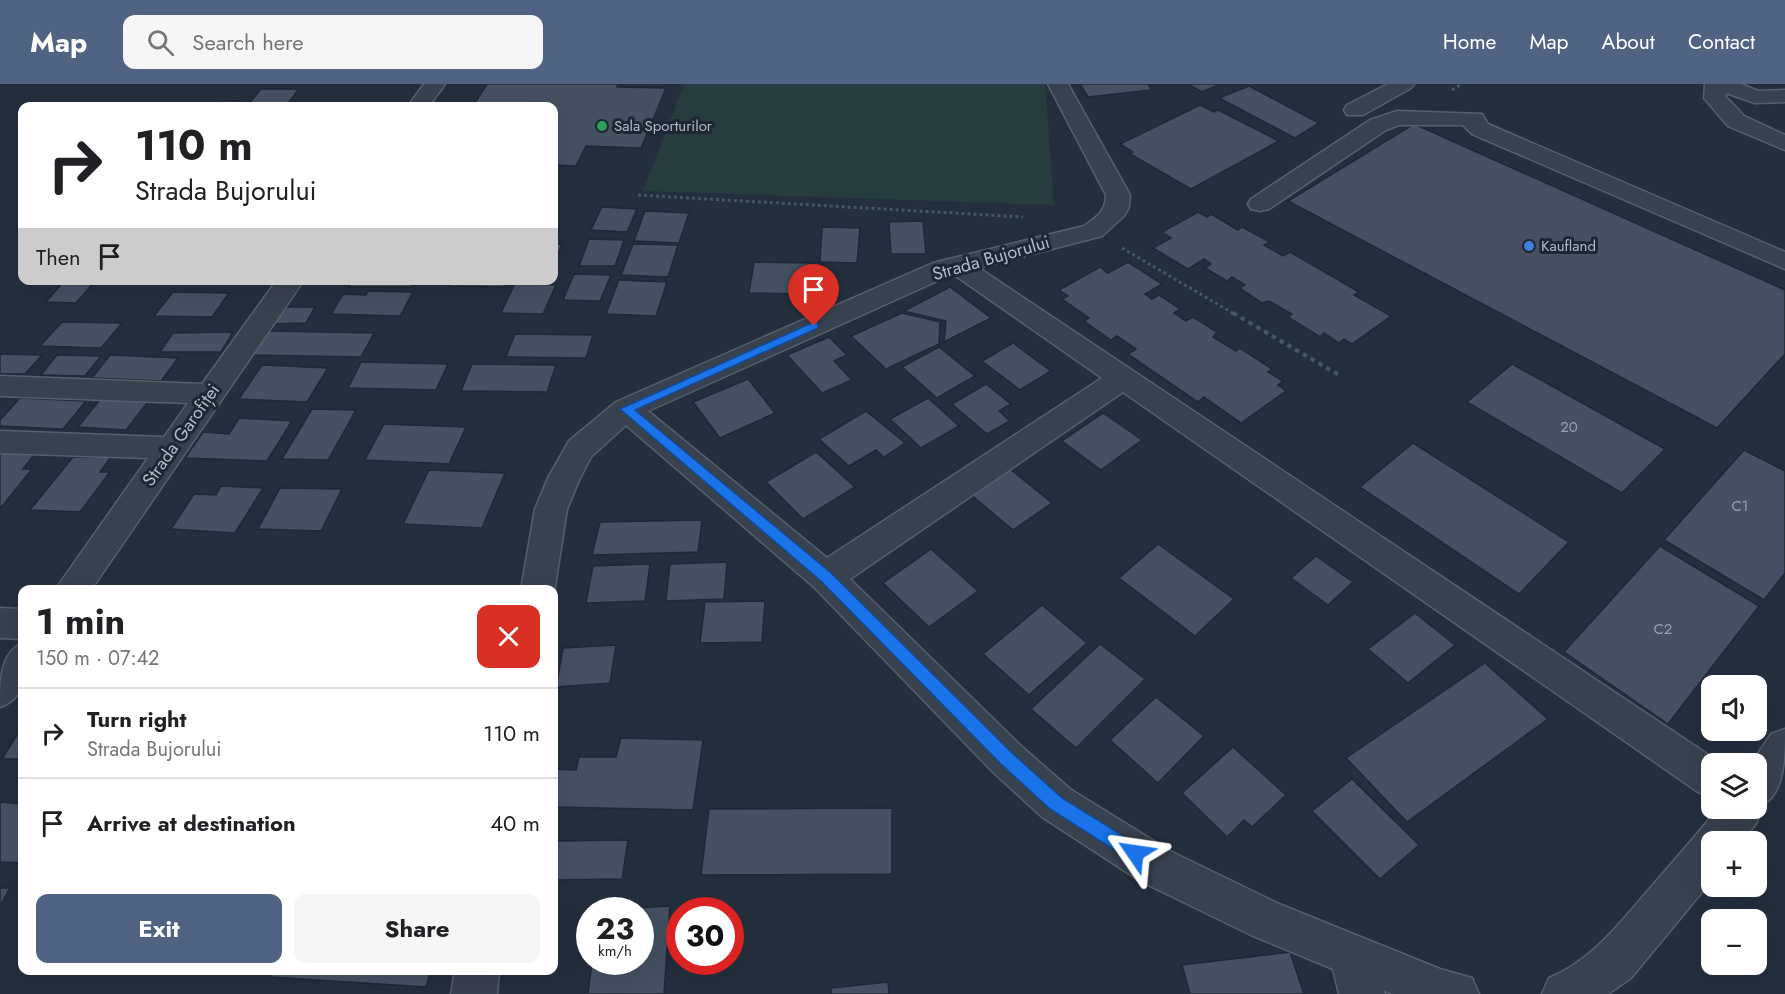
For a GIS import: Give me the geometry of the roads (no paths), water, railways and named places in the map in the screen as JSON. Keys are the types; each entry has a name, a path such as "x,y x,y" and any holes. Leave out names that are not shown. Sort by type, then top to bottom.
{"street":[{"path":"421,102 435,84"},
{"name":"Strada Bujorului","path":"539,585 551,509 564,478 580,449 626,409 957,265 1093,231 1108,222 1119,208 1118,195 1058,84"},
{"path":"1355,110 1404,84"},
{"path":"1715,84 1715,98 1722,109 1736,121 1785,143"},
{"path":"1722,84 1744,94 1781,98"},
{"path":"1759,132 1750,122 1748,113 1755,105 1781,98"},
{"path":"1260,204 1378,124 1397,118 1474,119 1472,122 1480,129 1785,261"},
{"path":"957,265 1701,772"},
{"name":"Strada Garofiței","path":"76,585 287,285"},
{"path":"826,577 1123,378"},
{"path":"0,386 210,394"},
{"path":"626,409 826,577 1007,759 1056,803 1155,866 1266,920 1357,975 1456,994"},
{"path":"0,442 172,448"},
{"path":"0,624 18,624"},
{"path":"0,691 18,665"},
{"path":"1767,773 1785,747"},
{"path":"1725,831 1735,819"},
{"path":"1565,994 1573,992 1615,962 1701,861"},
{"path":"474,994 476,975"}],"place":[{"name":"Sala Sporturilor","path":"602,126"},
{"name":"Kaufland","path":"1529,246"}]}
